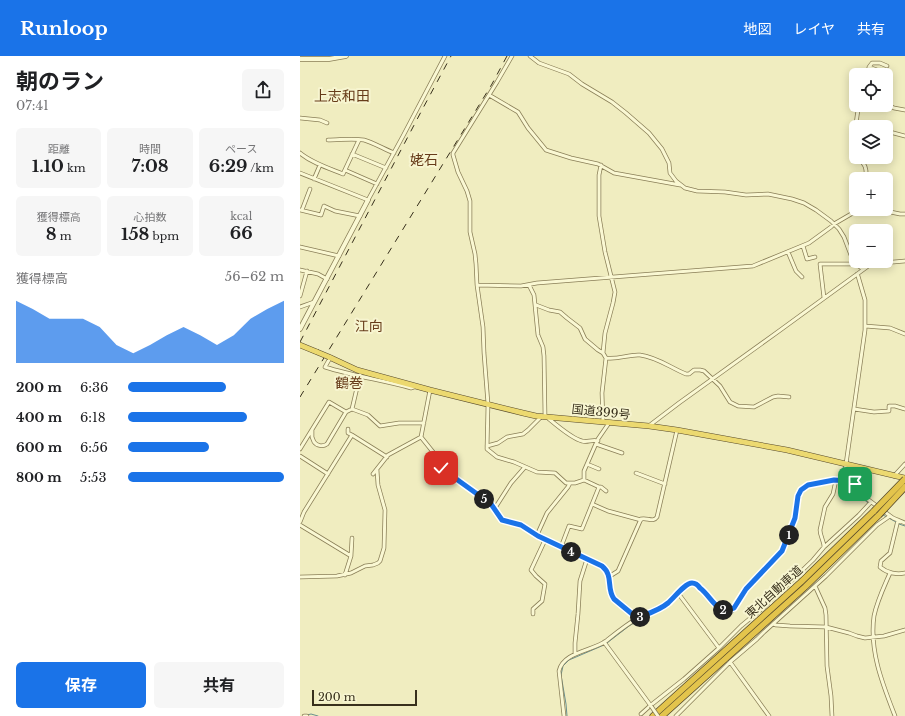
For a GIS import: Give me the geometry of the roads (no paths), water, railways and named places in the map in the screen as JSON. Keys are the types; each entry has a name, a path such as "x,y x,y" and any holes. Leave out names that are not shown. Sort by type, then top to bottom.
{"highway":[{"name":"国道399号","path":"300,345 357,370 523,413 677,430 787,450 905,479"},
{"name":"東北自動車道","path":"662,716 805,586 877,513 905,479"},
{"name":"東北自動車道","path":"653,716 905,488"}],"street":[{"path":"300,59 329,59 346,56"},
{"path":"300,329 445,56"},
{"path":"512,56 453,153 458,172 470,201 470,232 475,254 477,285 483,327 488,404 487,449 497,457 514,462 537,472 556,474 566,483 580,482 584,480 606,491"},
{"path":"530,56 539,63 569,74 626,113 649,133 662,149 669,163 670,173 681,185 697,191 725,192 746,195 768,194 804,203 834,224 844,237 849,250"},
{"path":"869,67 872,63 887,66"},
{"path":"489,95 518,112 528,128 546,150 601,165 614,173 681,185"},
{"path":"893,108 905,110"},
{"path":"300,118 320,120 327,123"},
{"path":"893,133 905,136"},
{"path":"328,140 364,140 394,153"},
{"path":"300,153 306,158 320,165 343,174 359,140"},
{"path":"352,154 386,168"},
{"path":"314,179 320,165"},
{"path":"601,165 599,175 599,216 610,277 615,292 614,303 605,333 603,353"},
{"path":"345,170 377,184"},
{"path":"300,173 368,200"},
{"path":"310,189 301,210 321,215 324,206 360,216"},
{"path":"893,213 905,214"},
{"path":"477,285 529,285 537,283 753,266 803,246 849,215"},
{"path":"803,246 807,259 815,257"},
{"path":"300,247 339,256"},
{"path":"788,252 796,271 802,277"},
{"path":"649,426 863,269 871,264 905,261"},
{"path":"824,298 819,266 820,264 849,264"},
{"path":"300,270 318,274 327,279"},
{"path":"300,296 307,271"},
{"path":"857,274 865,300 865,326 845,474 852,479 858,490 870,503 888,517 897,522 905,523"},
{"path":"529,285 534,295 538,335 543,347 544,416"},
{"path":"300,307 314,302"},
{"path":"536,305 560,312 580,328 585,339 603,353 606,358 602,393 606,422 584,471 584,480"},
{"path":"865,326 890,328 905,334"},
{"path":"606,358 613,359 631,355 643,356 660,361 686,374 694,370 704,371 720,386 730,402 738,406 754,407 773,397 789,397"},
{"path":"329,358 325,366 411,388 418,387"},
{"path":"352,409 360,375"},
{"path":"430,390 421,437 433,452 438,465 491,504 502,520 521,525 545,540 602,566 610,576 612,596 614,599 637,618"},
{"path":"300,449 329,402 346,412"},
{"path":"854,409 879,412 889,411 889,406 905,409"},
{"path":"312,430 312,438 314,442 318,445 325,446 330,441 346,412 352,409 368,415 376,424 380,426 399,423 424,422"},
{"path":"544,416 578,440 586,442 593,440 622,454"},
{"path":"487,446 498,443 507,437 523,434 544,416"},
{"path":"348,429 348,433 387,457"},
{"path":"592,504 608,511 641,520 643,518 653,520 656,519 677,430"},
{"path":"300,522 304,512 352,435"},
{"path":"373,474 395,450 421,437"},
{"path":"300,456 328,474"},
{"path":"587,464 599,469"},
{"path":"894,476 905,464"},
{"path":"495,508 511,483 525,467"},
{"path":"300,576 345,575 380,561 384,548 385,510 378,485 376,470"},
{"path":"636,474 665,484"},
{"path":"564,716 559,672 563,662 575,654 605,643 637,618 665,605 679,594 686,585 689,584 694,583 705,592 720,609 728,610 734,608 746,589 782,551 795,518 798,496 801,490 808,485 836,481 847,481 855,484"},
{"path":"824,549 824,543 820,530 825,507 832,494 836,481"},
{"path":"537,535 547,513 570,483"},
{"path":"561,547 569,526 582,529 599,487"},
{"path":"641,714 684,679 745,625 870,503"},
{"path":"676,716 730,662 815,586 877,525 888,517"},
{"path":"610,576 618,571 641,520"},
{"path":"897,522 890,553 880,562 881,569 898,574 905,573"},
{"path":"300,525 351,556"},
{"path":"345,575 351,556 352,538"},
{"path":"533,614 533,609 542,601 545,584 531,570 545,540"},
{"path":"575,654 580,581 587,559"},
{"path":"890,572 880,596 874,617 874,637 877,664 895,716"},
{"path":"815,586 825,608 827,666 832,716"},
{"path":"679,594 719,648"},
{"path":"773,624 826,627 865,638 884,636 905,630"},
{"path":"605,643 658,716"},
{"path":"730,662 769,716"}],"waterway":[{"path":"607,643 629,626 666,608 689,586 694,586 717,610 726,613 734,612 750,589 784,553 797,521 801,496 808,487 824,483 838,482 849,486 868,503"},
{"path":"883,515 896,522"},
{"path":"899,524 905,526"},
{"path":"567,716 561,675 563,666 569,660 604,645"},
{"path":"307,715 311,714 318,716"}],"railway":[{"path":"300,342 451,56"},
{"path":"300,397 492,84 507,56"}],"district":[{"name":"上志和田","path":"342,96"},
{"name":"姥石","path":"424,160"},
{"name":"江向","path":"369,326"},
{"name":"鶴巻","path":"349,383"}]}
